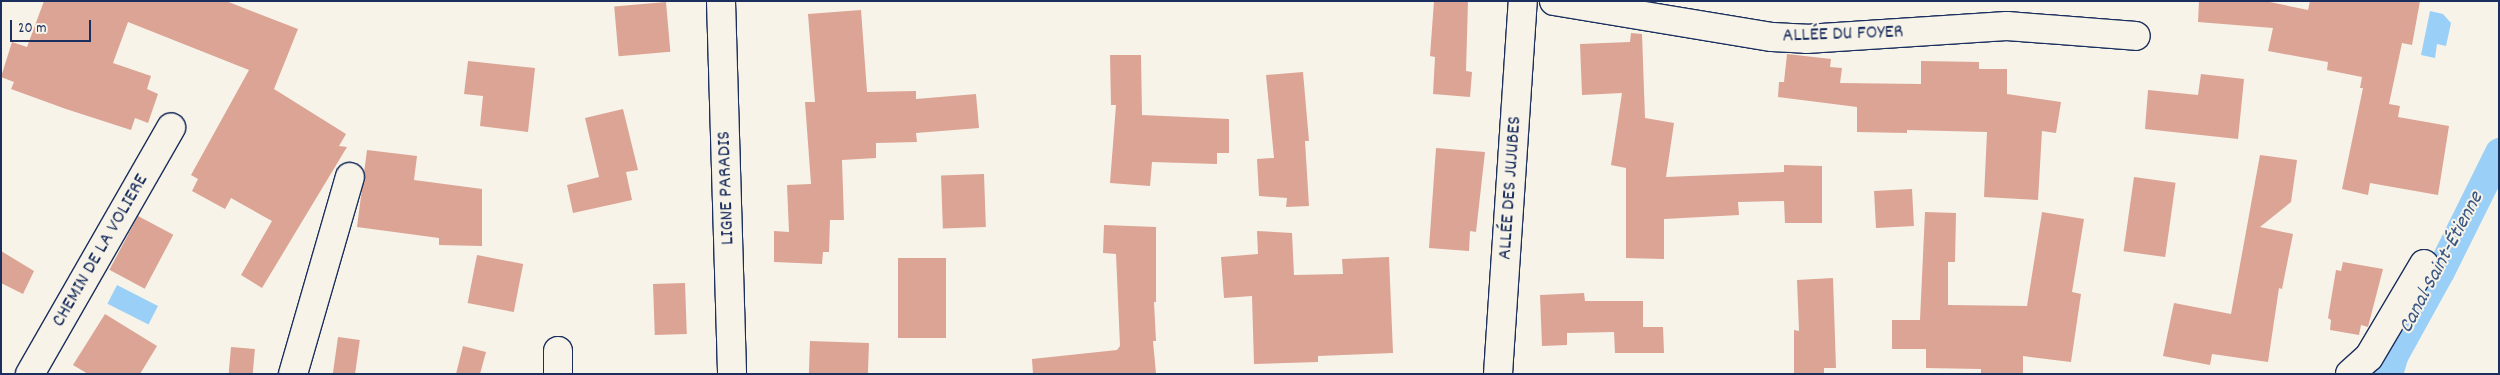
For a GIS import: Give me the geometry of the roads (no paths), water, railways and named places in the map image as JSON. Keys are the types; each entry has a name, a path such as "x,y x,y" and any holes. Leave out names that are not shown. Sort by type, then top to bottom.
{"street":[{"name":"LIGNE PARADIS","path":"721,1 732,374"},
{"name":"ALLÉE DES JUJUBES","path":"1498,374 1523,1"},
{"name":"ALLÉE DU FOYER","path":"1554,1 1772,37 1806,39 2007,26 2136,36"},
{"name":"CHEMIN DE LA VOLIERE","path":"30,374 171,128"},
{"path":"293,374 350,177"},
{"path":"2350,374 2369,357 2424,264"}],"water":[{"path":"2430,11 2443,14 2451,23 2446,46 2437,44 2435,58 2421,55"},
{"path":"117,285 158,306 148,325 107,304"}],"waterway":[{"name":"Canal Saint-Étienne","path":"2388,374 2393,356 2440,271 2499,152"}]}
